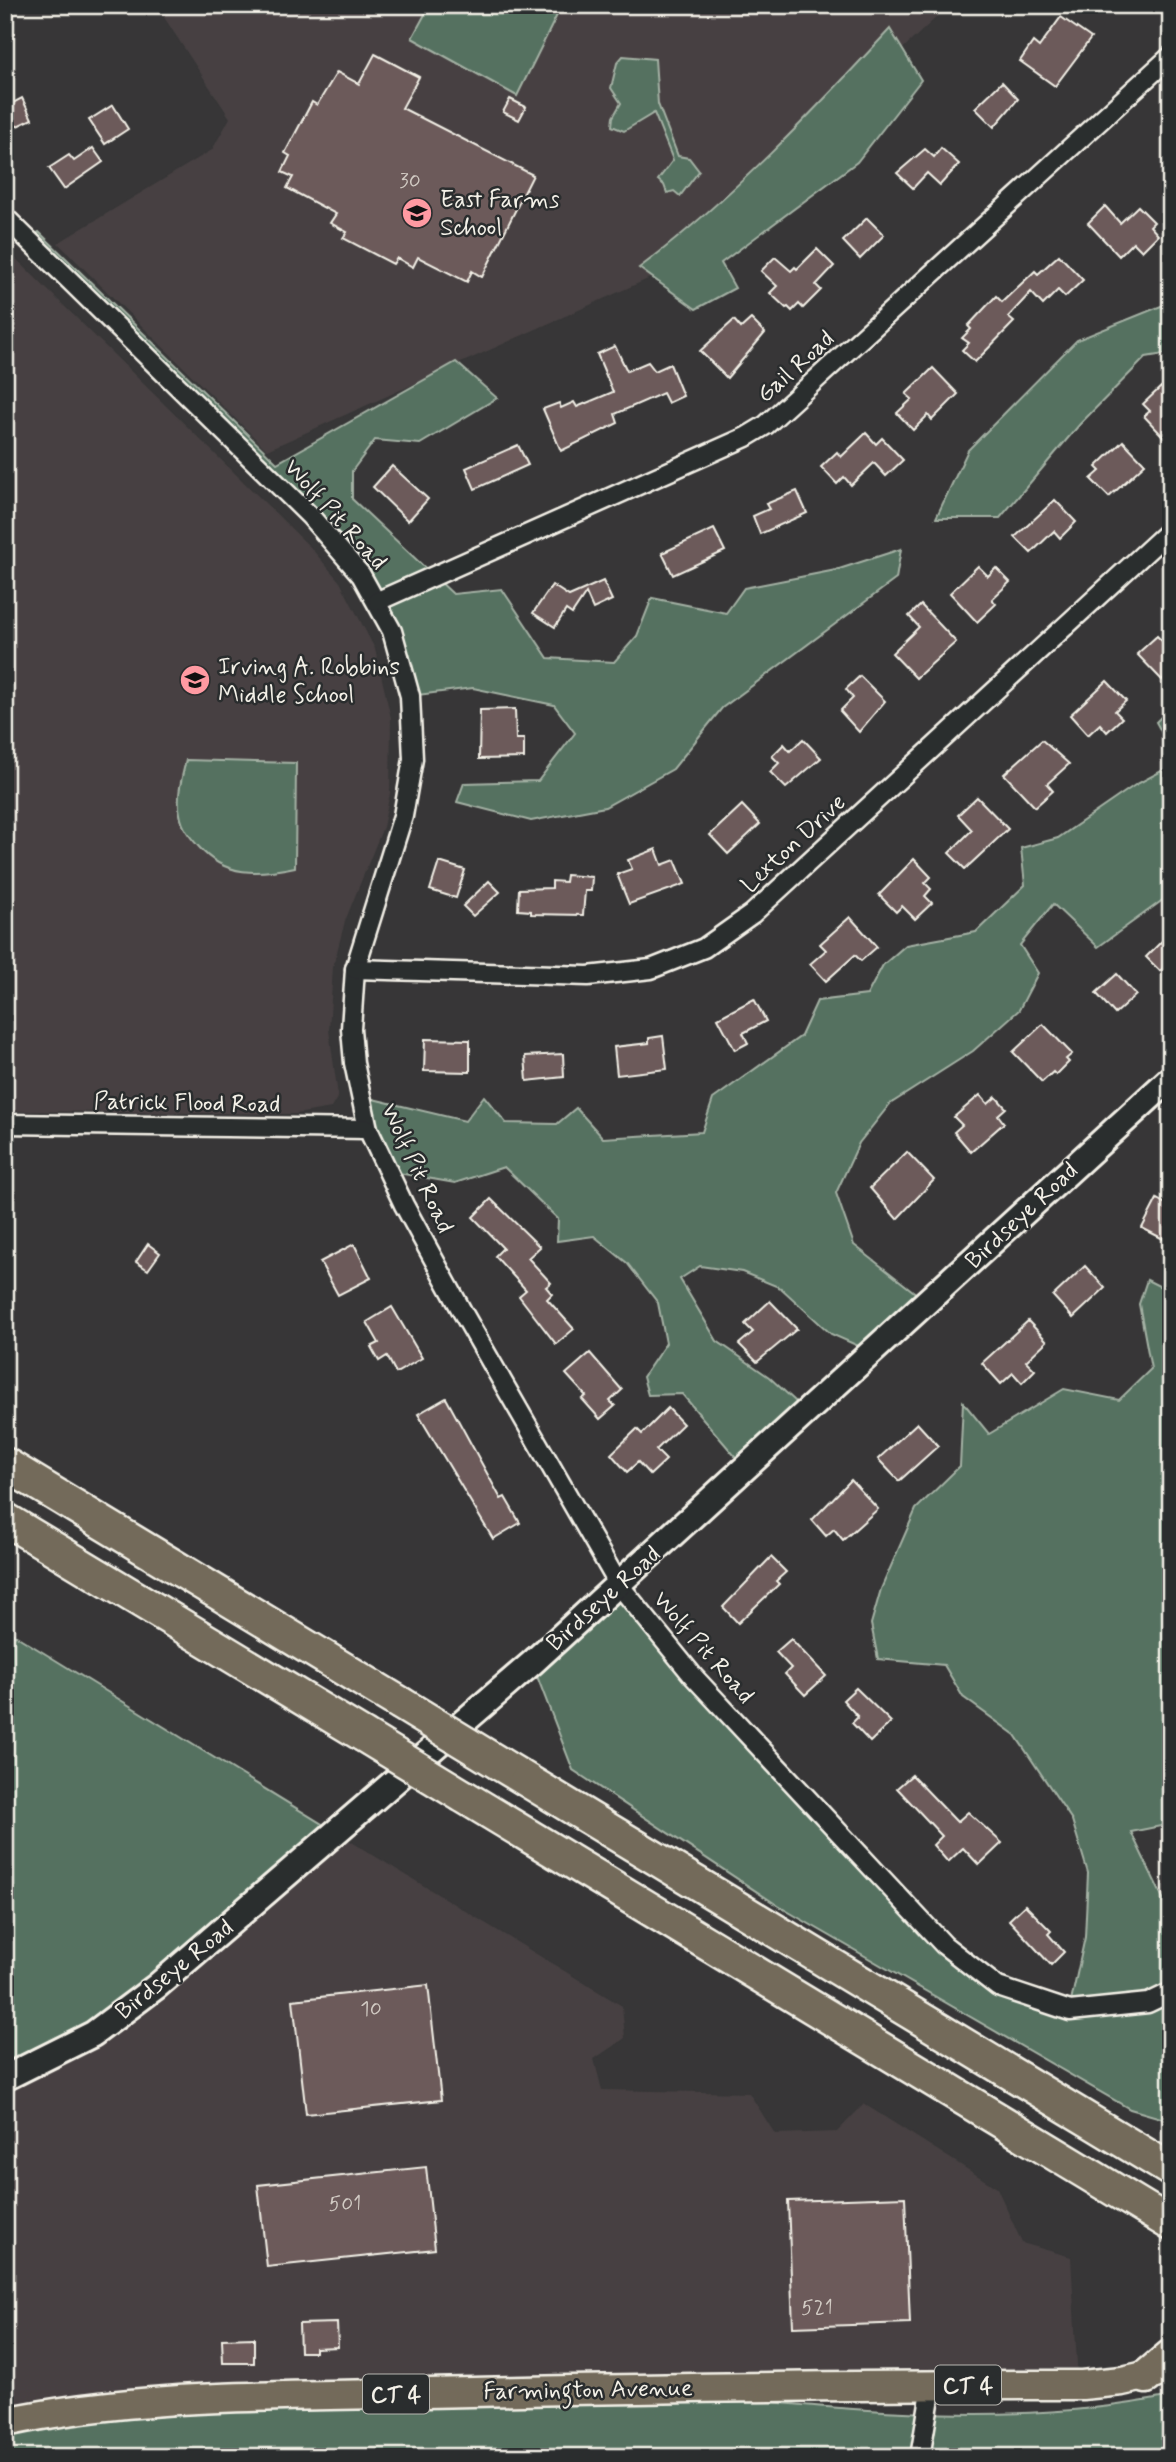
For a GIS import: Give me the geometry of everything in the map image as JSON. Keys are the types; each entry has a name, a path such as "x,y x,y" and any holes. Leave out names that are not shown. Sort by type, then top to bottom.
{"highway":[{"path":"5,1464 1171,2170"},
{"path":"5,1519 1171,2224"},
{"path":"1130,2199 1171,2241"},
{"path":"1158,2373 1171,2356"}],"main road":[{"name":"Birdseye Road","path":"5,2078 93,2034 157,1986 619,1585 1169,1084"},
{"name":"Farmington Avenue","path":"5,2422 103,2406 201,2399 709,2386 1082,2385 1158,2373"}],"street":[{"name":"Gail Road","path":"379,601 746,437 766,425 1171,56"},
{"name":"Wolf Pit Road","path":"5,216 310,516 361,575 379,601 403,662 414,725 414,759 403,816 355,969 351,1029 354,1063 368,1129 404,1205 463,1314 619,1585 694,1677 944,1945 998,1987 1070,2011 1148,2003 1171,1992"},
{"name":"Lexton Drive","path":"355,969 588,976 650,969 704,948 752,914 1171,529"},
{"name":"Patrick Flood Road","path":"5,1124 368,1129"},
{"path":"920,2457 932,2385"}],"shaded area":[{"name":"East Farms School","path":"156,5 944,5 942,12 758,184 650,278 267,450 58,243 212,150 230,118"},
{"name":"Irving A. Robbins Middle School","path":"5,248 310,547 340,582 375,649 391,718 390,793 383,827 345,921 333,967 329,1030 338,1096 331,1108 296,1114 5,1111"},
{"path":"335,1832 622,2006 625,2038 594,2059 602,2090 749,2093 775,2134 837,2132 864,2104 997,2188 1022,2243 1071,2257 1078,2383 5,2422 5,2078"}],"green space":[{"path":"430,5 561,7 517,96 412,38"},
{"path":"890,29 921,80 857,162 721,263 735,288 696,309 639,268 738,184 801,123"},
{"path":"623,56 655,59 658,104 678,156 689,158 699,171 680,196 674,191 667,193 658,180 673,160 654,113 624,131 612,126 613,117 621,103 611,88 617,63"},
{"path":"39,232 277,463 456,362 497,398 420,444 375,440 352,471 352,499 453,594 502,589 548,658 614,662 637,636 652,598 726,613 744,588 836,570 901,549 896,579 722,708 673,769 605,807 531,821 457,802 464,783 538,781 575,733 554,705 473,688 410,696 361,575 28,239"},
{"path":"1171,302 1171,353 1146,357 1080,424 1000,518 936,518 968,450 1077,340"},
{"path":"1171,707 1171,750 1156,722"},
{"path":"186,760 296,763 295,867 243,871 231,869 209,857 190,836 181,819 180,787"},
{"path":"1171,766 1171,894 1098,947 1053,904 1020,945 1038,973 1019,1010 973,1051 890,1104 859,1143 836,1193 854,1245 927,1302 872,1352 831,1334 781,1288 742,1272 700,1266 680,1279 717,1341 769,1377 807,1412 746,1469 682,1394 648,1395 643,1377 666,1343 658,1303 627,1263 594,1236 557,1241 558,1219 504,1167 455,1183 387,1171 360,1096 465,1121 484,1096 506,1123 557,1124 576,1108 603,1138 702,1132 713,1099 801,1036 817,1001 867,995 883,965 906,945 976,932 1025,885 1021,848 1058,838 1135,785"},
{"path":"1147,1280 1171,1292 1171,1824 1131,1832 1171,1915 1171,2121 1130,2109 780,1907 573,1770 532,1663 619,1585 694,1677 998,1987 1069,2011 1085,1937 1088,1873 1072,1820 1015,1735 963,1697 944,1665 878,1659 871,1624 881,1589 916,1509 960,1466 963,1402 989,1434 1064,1389 1119,1400 1151,1369 1139,1304"},
{"path":"5,1629 335,1832 157,1986 5,2078"},
{"path":"624,2388 829,2407 967,2414 1035,2413 1103,2407 1171,2396 1171,2457 5,2457 5,2422"}],"building":[{"path":"1061,17 1091,38 1055,86 1020,61 1033,42 1039,47"},
{"name":"East Farms School","path":"375,54 419,77 402,108 533,175 482,277 472,271 467,282 418,257 413,267 397,258 393,264 343,238 347,232 330,223 336,214 287,188 293,177 282,172 290,156 285,153 312,102 317,105 337,72 359,84"},
{"path":"1002,82 1018,99 994,127 975,108"},
{"path":"22,98 32,119 11,129 5,119 5,107"},
{"path":"510,99 526,107 519,120 503,112"},
{"path":"113,105 128,129 105,144 89,120"},
{"path":"93,148 103,162 64,189 49,168 69,155 74,161"},
{"path":"941,148 959,164 940,185 927,173 913,188 897,173 925,149 934,157"},
{"path":"1105,206 1120,223 1138,206 1154,222 1150,226 1158,235 1142,251 1133,242 1119,256 1088,223"},
{"path":"867,218 884,235 860,259 843,241"},
{"path":"817,249 834,266 816,285 821,290 803,308 799,304 792,311 770,293 777,286 761,271 775,257 791,271 795,267 797,269"},
{"path":"1059,255 1083,280 1065,297 1058,290 1043,305 1031,292 1008,317 1014,322 975,362 962,350 969,343 962,338 971,329 968,326 996,296 1002,302 1035,271 1038,274"},
{"path":"751,319 765,333 727,378 700,351 734,320 741,328"},
{"path":"615,346 627,371 648,362 655,371 670,364 683,396 668,403 663,393 615,414 618,423 561,451 543,409 559,403 561,408 574,402 577,407 613,392 597,354"},
{"path":"933,368 958,394 932,420 928,415 913,430 897,413 912,399 906,394"},
{"path":"1161,387 1171,398 1171,445 1144,416 1150,411 1143,404"},
{"path":"866,433 876,444 882,438 903,460 886,476 874,463 851,485 844,477 837,484 821,467 837,452 841,457"},
{"path":"1123,441 1145,464 1109,497 1091,479 1100,471 1096,467"},
{"path":"518,445 528,465 475,489 466,468"},
{"path":"392,466 428,499 408,521 373,487"},
{"path":"797,491 807,513 760,534 753,516 769,509 766,504"},
{"path":"1055,500 1076,522 1060,538 1054,531 1031,553 1015,537"},
{"path":"714,529 725,551 673,575 662,553"},
{"path":"978,566 988,576 996,568 1010,582 992,599 996,604 977,622 950,593"},
{"path":"603,581 612,600 593,609 586,593 572,614 566,610 555,627 533,613 552,585 569,596"},
{"path":"921,605 956,642 916,678 892,653 919,627 909,616"},
{"path":"1157,636 1171,650 1171,671 1162,680 1137,654"},
{"path":"860,676 885,701 859,732 840,711 853,698 846,689"},
{"path":"1107,681 1126,701 1115,711 1122,718 1107,732 1100,724 1088,735 1070,715"},
{"path":"515,709 516,739 524,739 524,758 479,759 480,710"},
{"path":"803,739 821,758 786,788 770,772 779,763 772,756 784,744 790,751"},
{"path":"1042,740 1069,764 1047,784 1053,791 1035,807 1004,774"},
{"path":"977,797 1008,829 965,869 949,853 972,830 958,815"},
{"path":"742,805 760,824 728,854 710,835"},
{"path":"656,849 662,865 675,860 685,884 629,904 617,874 632,869 628,860"},
{"path":"914,859 931,877 925,883 931,889 925,896 932,903 915,919 902,906 896,912 879,895"},
{"path":"439,862 465,870 456,898 430,890"},
{"path":"566,875 592,877 591,891 585,891 583,915 531,914 531,911 518,910 519,889 552,888 552,881 565,882"},
{"path":"489,881 500,892 473,916 463,906"},
{"path":"850,917 877,947 861,961 855,955 826,981 810,964 826,950 820,944"},
{"path":"1171,932 1171,961 1160,971 1146,957"},
{"path":"1117,974 1136,995 1115,1014 1096,993"},
{"path":"754,999 766,1021 743,1033 748,1043 735,1050 718,1018"},
{"path":"1043,1024 1072,1054 1066,1059 1069,1062 1056,1075 1053,1072 1042,1082 1013,1052"},
{"path":"663,1036 667,1069 617,1075 614,1047 649,1043 649,1038"},
{"path":"425,1039 470,1040 470,1072 424,1071"},
{"path":"563,1054 564,1077 527,1081 525,1056"},
{"path":"980,1095 988,1104 996,1097 1006,1108 998,1115 1004,1123 971,1152 954,1132 962,1125 954,1117"},
{"path":"907,1152 934,1180 897,1219 870,1188"},
{"path":"491,1199 540,1247 528,1258 551,1283 546,1287 552,1294 547,1299 574,1329 556,1344 519,1296 526,1290 495,1256 503,1248 473,1217"},
{"path":"1157,1199 1171,1207 1171,1243 1142,1228"},
{"path":"148,1244 160,1253 148,1270 136,1262"},
{"path":"354,1244 371,1278 338,1295 320,1262"},
{"path":"1085,1266 1105,1288 1073,1318 1053,1296"},
{"path":"770,1301 797,1329 757,1362 739,1344 753,1332 745,1324"},
{"path":"392,1307 422,1358 396,1373 387,1356 379,1361 371,1347 379,1343 367,1322"},
{"path":"1028,1321 1047,1341 1026,1361 1035,1370 1022,1383 1013,1373 1001,1384 982,1363"},
{"path":"590,1353 622,1390 610,1401 615,1406 600,1419 582,1399 586,1396 566,1374"},
{"path":"446,1398 501,1499 505,1497 520,1523 493,1539 418,1414"},
{"path":"668,1408 683,1424 656,1450 666,1460 650,1475 638,1462 627,1472 611,1454 637,1429 642,1434"},
{"path":"917,1423 938,1446 899,1481 878,1459"},
{"path":"851,1480 878,1509 843,1540 834,1529 826,1536 812,1520"},
{"path":"771,1557 786,1572 776,1581 779,1584 738,1623 723,1607"},
{"path":"791,1639 826,1676 805,1695 785,1674 791,1668 776,1652"},
{"path":"856,1688 891,1722 870,1742 852,1723 858,1717 843,1700"},
{"path":"912,1775 957,1822 968,1812 1002,1843 979,1865 963,1848 948,1862 933,1845 942,1836 897,1788"},
{"path":"1025,1905 1051,1931 1048,1934 1064,1952 1051,1965 1009,1920"},
{"path":"428,1985 441,2100 306,2114 293,2000"},
{"path":"426,2167 435,2249 267,2267 258,2185"},
{"path":"905,2197 910,2323 793,2327 788,2201"},
{"path":"337,2323 338,2347 300,2352 299,2324"},
{"path":"254,2338 254,2363 223,2363 222,2339"}],"place":[{"name":"East Farms School","path":"417,213"},
{"name":"Irving A. Robbins Middle School","path":"195,680"}]}
